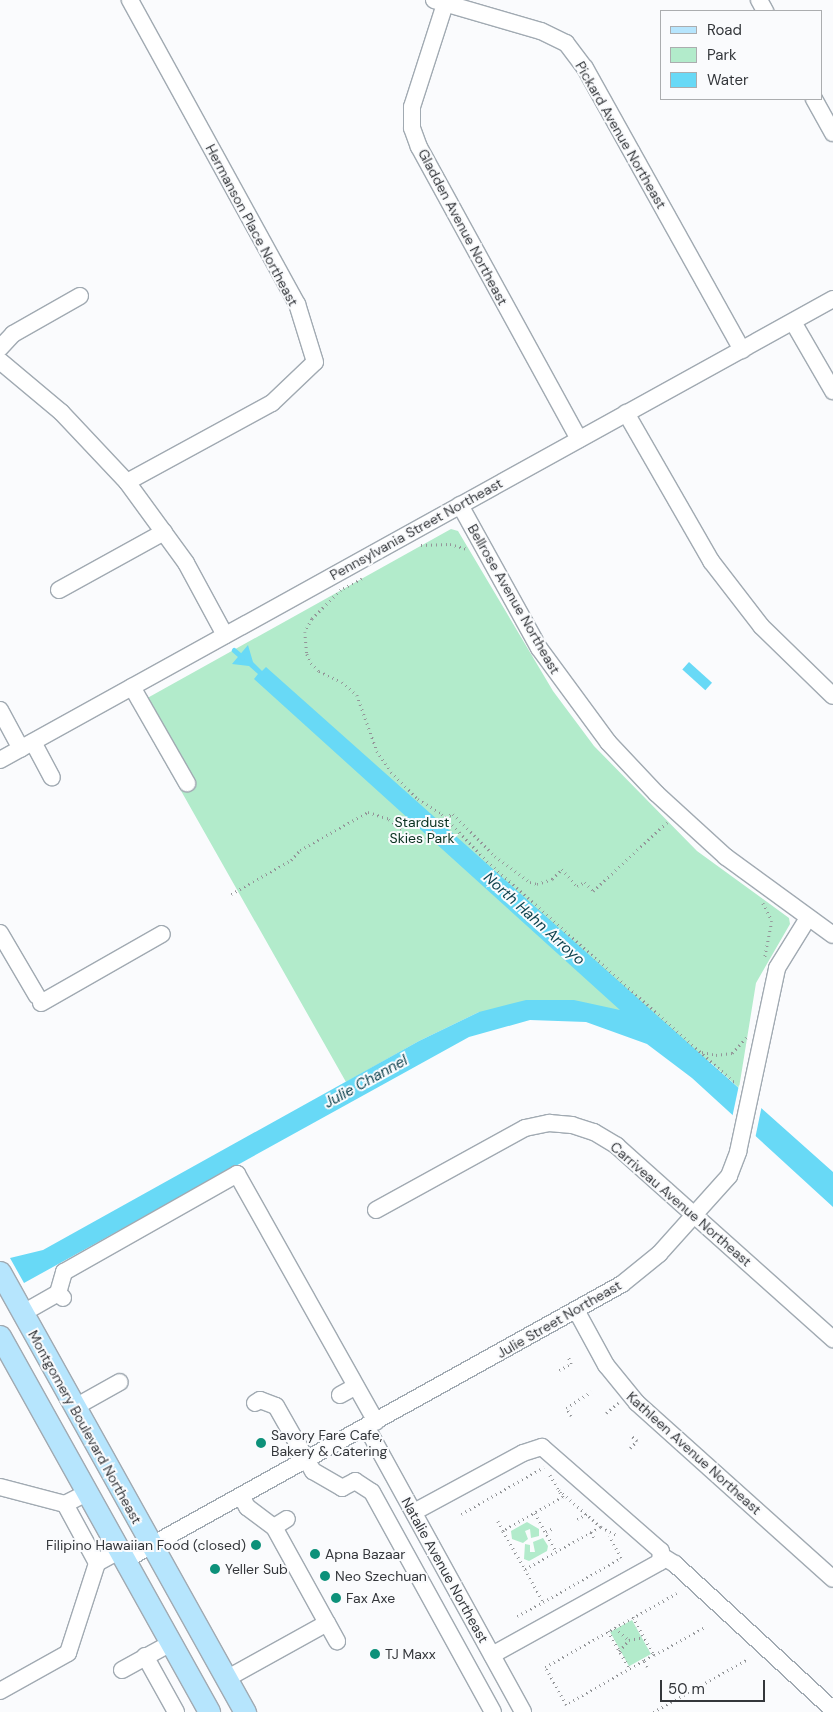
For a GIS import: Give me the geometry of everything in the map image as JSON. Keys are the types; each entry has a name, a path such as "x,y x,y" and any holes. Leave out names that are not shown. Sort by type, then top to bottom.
{"main road":[{"name":"Montgomery Boulevard Northeast","path":"1,1275 245,1712"},
{"path":"3,1347 88,1493 210,1712"}],"street":[{"name":"Hermanson Place Northeast","path":"127,482 272,403 315,362 297,304 130,0"},
{"name":"Pickard Avenue Northeast","path":"440,2 541,31 566,43 585,68 742,350"},
{"name":"Gladden Avenue Northeast","path":"440,2 412,107 412,128 419,147 579,439"},
{"path":"815,100 833,133"},
{"path":"0,348 13,334 80,296"},
{"name":"Pennsylvania Street Northeast","path":"0,760 833,299"},
{"path":"793,322 833,391"},
{"path":"2,367 61,412 127,482 186,563 225,635"},
{"path":"626,413 711,561 762,626 833,696"},
{"name":"Bellrose Avenue Northeast","path":"460,505 540,648 608,742 657,794 726,857 833,935"},
{"path":"59,590 164,532"},
{"path":"132,687 187,783"},
{"path":"0,710 52,777"},
{"name":"Julie Street Northeast","path":"97,1563 151,1545 372,1425 576,1310 640,1271 696,1216 729,1176 741,1137 747,1084 777,968 808,918"},
{"path":"0,933 39,999 162,934"},
{"name":"Carriveau Avenue Northeast","path":"376,1210 500,1140 525,1128 549,1123 572,1125 594,1132 617,1146 833,1339"},
{"name":"Natalie Avenue Northeast","path":"23,1313 60,1296 64,1272 237,1174 356,1386 372,1425 414,1512 523,1712"},
{"name":"Kathleen Avenue Northeast","path":"576,1310 606,1365 637,1403 833,1580"},
{"path":"75,1408 120,1382"},
{"path":"340,1395 356,1386"},
{"path":"254,1403 260,1400 276,1406 291,1422 306,1460 313,1471 342,1488 356,1480 372,1492 494,1712"},
{"path":"414,1512 523,1453 542,1448 661,1550 660,1562 492,1655"},
{"path":"0,1487 65,1504 88,1493"},
{"path":"241,1496 248,1507 280,1523 337,1642"},
{"path":"0,1691 68,1653 97,1563 65,1504"},
{"path":"662,1556 675,1564 833,1710"},
{"path":"226,1679 327,1623"},
{"path":"122,1670 171,1642"},
{"path":"145,1656 176,1712"}],"path":[{"path":"414,549 435,543 471,550"},
{"path":"365,577 341,590 312,619 305,632 307,654 311,663 320,671 342,682 357,695 377,751 391,772 418,799 445,817 502,874 733,1081 747,1084"},
{"path":"231,894 291,860 300,850 368,812 389,819 413,837 426,840 445,817 453,814 494,856 530,882 537,884 552,879 562,869 577,886 585,882 593,891 668,821"},
{"path":"559,1370 572,1364 568,1357"},
{"path":"571,1416 566,1408 591,1392"},
{"path":"606,1413 620,1402"},
{"path":"630,1448 637,1441 631,1436"},
{"path":"461,1514 545,1466 563,1497 504,1531"},
{"path":"557,1487 600,1526 617,1535"},
{"path":"535,1513 556,1551"},
{"path":"577,1519 587,1514"},
{"path":"494,1524 499,1521 543,1602"},
{"path":"524,1569 600,1526"},
{"path":"546,1532 553,1528"},
{"path":"591,1532 595,1540"},
{"path":"517,1616 621,1558 609,1536"},
{"path":"677,1592 545,1667 566,1705 705,1627"},
{"path":"633,1617 654,1655"},
{"path":"615,1628 628,1640"},
{"path":"608,1631 630,1669"},
{"path":"619,1651 628,1640 644,1637"},
{"path":"654,1712 746,1660"},
{"path":"644,1661 647,1667"}],"green space":[{"name":"Stardust Skies Park","path":"451,529 458,531 553,691 594,746 697,851 789,918 790,924 756,983 739,1088 709,1061 621,1011 479,1012 419,1041 346,1082 133,706"},
{"path":"527,1522 539,1529 539,1536 531,1538 530,1529 525,1531 528,1539 523,1543 512,1539 511,1531"},
{"path":"543,1538 548,1546 547,1551 529,1561 524,1559 525,1544 530,1545 530,1552 535,1552 533,1542"},
{"path":"632,1620 651,1654 629,1666 610,1632"}],"water":[{"name":"Julie Channel","path":"248,645 253,662 262,671 266,667 833,1172 833,1207 692,1078 647,1044 586,1022 530,1020 469,1037 24,1283 10,1258 43,1250 419,1041 479,1012 526,1000 574,1000 620,1010 254,679 258,674 249,666 232,664"},
{"path":"689,662 712,683 705,690 682,669"}],"pier":[{"path":"739,1085 762,1105 755,1139 732,1118"}],"waterway":[{"name":"North Hahn Arroyo","path":"234,650 242,657"}],"place":[{"name":"Savory Fare Cafe, Bakery & Catering","path":"261,1443"},
{"name":"Filipino Hawaiian Food (closed)","path":"256,1545"},
{"name":"Apna Bazaar","path":"315,1554"},
{"name":"Yeller Sub","path":"215,1569"},
{"name":"Neo Szechuan","path":"325,1576"},
{"name":"Fax Axe","path":"336,1598"},
{"name":"TJ Maxx","path":"375,1654"}]}
